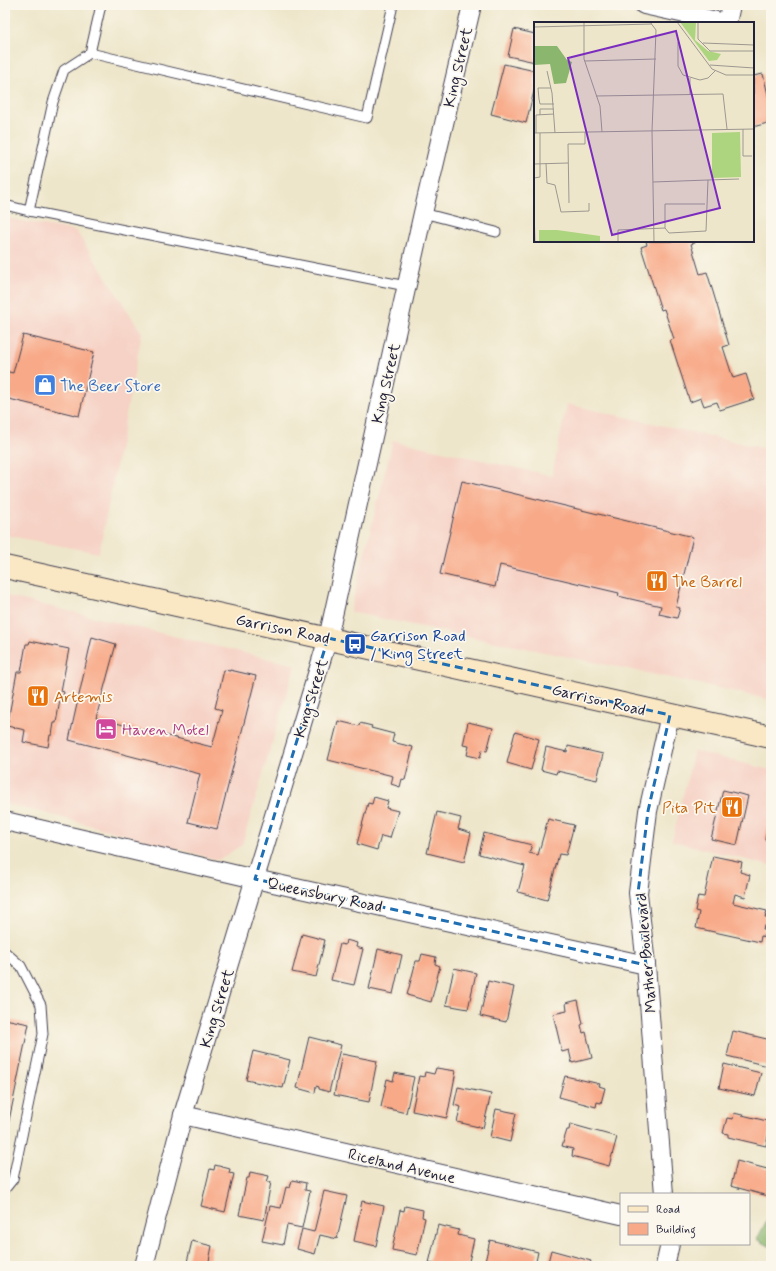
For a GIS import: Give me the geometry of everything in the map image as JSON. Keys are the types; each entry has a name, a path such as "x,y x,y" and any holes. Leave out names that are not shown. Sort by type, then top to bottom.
{"main road":[{"name":"Garrison Road","path":"5,567 771,737"}],"street":[{"name":"King Street","path":"144,1266 183,1115 328,638 406,286 472,5"},
{"path":"644,5 722,22"},
{"path":"727,22 731,5"},
{"name":"Mather Boulevard","path":"664,1193 646,965 638,893 648,811 670,714"},
{"name":"Queensbury Road","path":"6,826 646,965"},
{"name":"Riceland Avenue","path":"183,1115 620,1215"},
{"path":"665,1266 670,1245"}],"lane":[{"path":"30,211 53,102 64,70 90,53 101,5"},
{"path":"90,53 367,118 393,5"},
{"path":"5,205 406,286"},
{"path":"423,213 496,232"},
{"path":"5,952 21,966 41,1005 43,1034 13,1180 5,1189"}],"highlighted area":[{"path":"328,638 670,715 648,811 638,893 646,965 255,879"}],"shaded area":[{"path":"5,218 76,231 142,333 99,553 5,535"},
{"path":"567,404 771,450 771,700 715,687 350,612 393,440 552,476"},
{"path":"5,596 295,665 242,845 218,860 45,813 5,804"},
{"path":"694,751 771,770 771,866 672,841"}],"green space":[{"path":"771,1213 771,1247 757,1239"}],"building":[{"path":"514,29 534,34 534,62 508,56"},
{"path":"504,64 534,71 534,91 526,123 491,114"},
{"path":"763,74 771,107 771,122 754,127 754,76"},
{"path":"646,242 695,242 691,244 700,274 707,272 729,345 723,347 733,378 746,374 754,399 720,410 717,402 704,406 701,398 690,402 670,340 674,339 664,309 661,310 641,247 647,245"},
{"name":"The Beer Store","path":"23,335 94,352 79,416 5,398 5,371 13,373"},
{"path":"462,481 693,537 676,607 680,608 677,618 659,614 661,606 618,596 619,593 500,565 495,587 440,574"},
{"name":"Haven Motel","path":"92,637 116,644 96,718 212,747 222,710 215,708 224,670 256,676 217,829 188,822 200,774 69,740"},
{"name":"Artemis","path":"30,641 69,649 61,691 64,692 62,700 60,700 56,723 54,723 52,735 50,735 48,747 23,742 25,730 7,726 17,672 21,672 26,644 29,644"},
{"path":"338,721 359,726 360,723 372,726 371,728 394,734 392,742 413,747 405,780 402,779 400,787 391,784 393,776 328,760"},
{"path":"468,722 493,728 487,751 482,750 480,758 467,755 469,746 463,745"},
{"path":"515,732 539,739 531,770 507,763"},
{"path":"568,746 603,754 597,780 557,771 556,774 541,770 546,747 567,752"},
{"path":"723,790 748,796 737,845 711,839"},
{"path":"374,797 388,801 386,808 398,811 390,838 381,836 377,850 357,844 368,803 372,804"},
{"path":"437,812 461,818 458,829 471,833 464,862 427,853"},
{"path":"771,818 771,842 765,840"},
{"path":"548,819 574,825 566,855 559,854 547,900 518,892 525,866 479,854 484,833 532,845 529,853 538,855"},
{"path":"713,856 742,862 740,872 750,875 745,897 735,894 733,903 767,911 765,917 771,918 771,928 764,926 763,929 767,930 766,937 761,936 760,942 696,928 699,912 695,911 698,896 704,897"},
{"path":"302,934 325,940 316,977 292,972"},
{"path":"346,940 357,943 356,947 363,949 354,985 331,980 340,944 345,945"},
{"path":"378,949 402,955 393,994 369,989"},
{"path":"422,954 436,957 435,964 440,966 431,1002 407,995 416,961 420,961"},
{"path":"454,968 476,973 468,1009 446,1005"},
{"path":"488,981 514,987 506,1022 480,1016"},
{"path":"578,1000 583,1024 581,1025 583,1033 586,1032 592,1058 572,1063 569,1050 562,1052 553,1014 567,1011 566,1003"},
{"path":"5,1019 29,1024 6,1135 5,1135"},
{"path":"733,1031 771,1040 771,1053 768,1066 727,1056"},
{"path":"309,1037 341,1045 329,1092 319,1089 319,1087 316,1086 315,1093 297,1088"},
{"path":"253,1051 290,1060 283,1088 246,1080"},
{"path":"342,1054 377,1061 369,1102 334,1095"},
{"path":"724,1064 761,1073 755,1096 719,1088"},
{"path":"436,1068 456,1071 447,1118 412,1111 419,1076 424,1077 425,1072 434,1074"},
{"path":"395,1073 414,1077 406,1113 381,1107 387,1079 393,1081"},
{"path":"565,1076 600,1084 599,1086 605,1088 601,1103 597,1102 596,1107 559,1097"},
{"path":"458,1087 491,1094 483,1128 457,1122 461,1107 454,1105"},
{"path":"496,1109 516,1113 510,1142 490,1137"},
{"path":"734,1113 771,1122 766,1146 728,1137 728,1134 723,1133 727,1118 733,1119"},
{"path":"570,1124 617,1137 609,1166 572,1156 573,1149 562,1146"},
{"path":"737,1161 771,1170 771,1186 768,1196 731,1186"},
{"path":"215,1165 230,1169 229,1173 234,1174 225,1212 201,1206 210,1169 214,1170"},
{"path":"250,1172 269,1176 267,1182 271,1182 264,1220 239,1215 247,1178 249,1178"},
{"path":"292,1180 306,1183 305,1190 310,1191 302,1228 287,1225 283,1245 262,1241 270,1206 281,1208 286,1187 290,1188"},
{"path":"324,1191 347,1196 337,1239 320,1235 315,1254 297,1249 302,1229 314,1232"},
{"path":"362,1201 384,1206 376,1246 354,1241"},
{"path":"405,1206 423,1210 422,1217 425,1218 417,1255 392,1250 400,1210 404,1211"},
{"path":"438,1225 459,1230 458,1235 474,1239 468,1266 443,1266 429,1263"},
{"path":"490,1240 538,1252 535,1266 484,1266"},
{"path":"192,1241 212,1246 208,1266 195,1266 195,1264 187,1262"},
{"path":"551,1250 591,1261 589,1266 547,1266"}],"place":[{"name":"The Beer Store","path":"45,385"},
{"name":"The Barrel","path":"657,581"},
{"name":"Garrison Road / King Street","path":"355,644"},
{"name":"Artemis","path":"38,696"},
{"name":"Haven Motel","path":"106,729"},
{"name":"Pita Pit","path":"732,807"}]}
